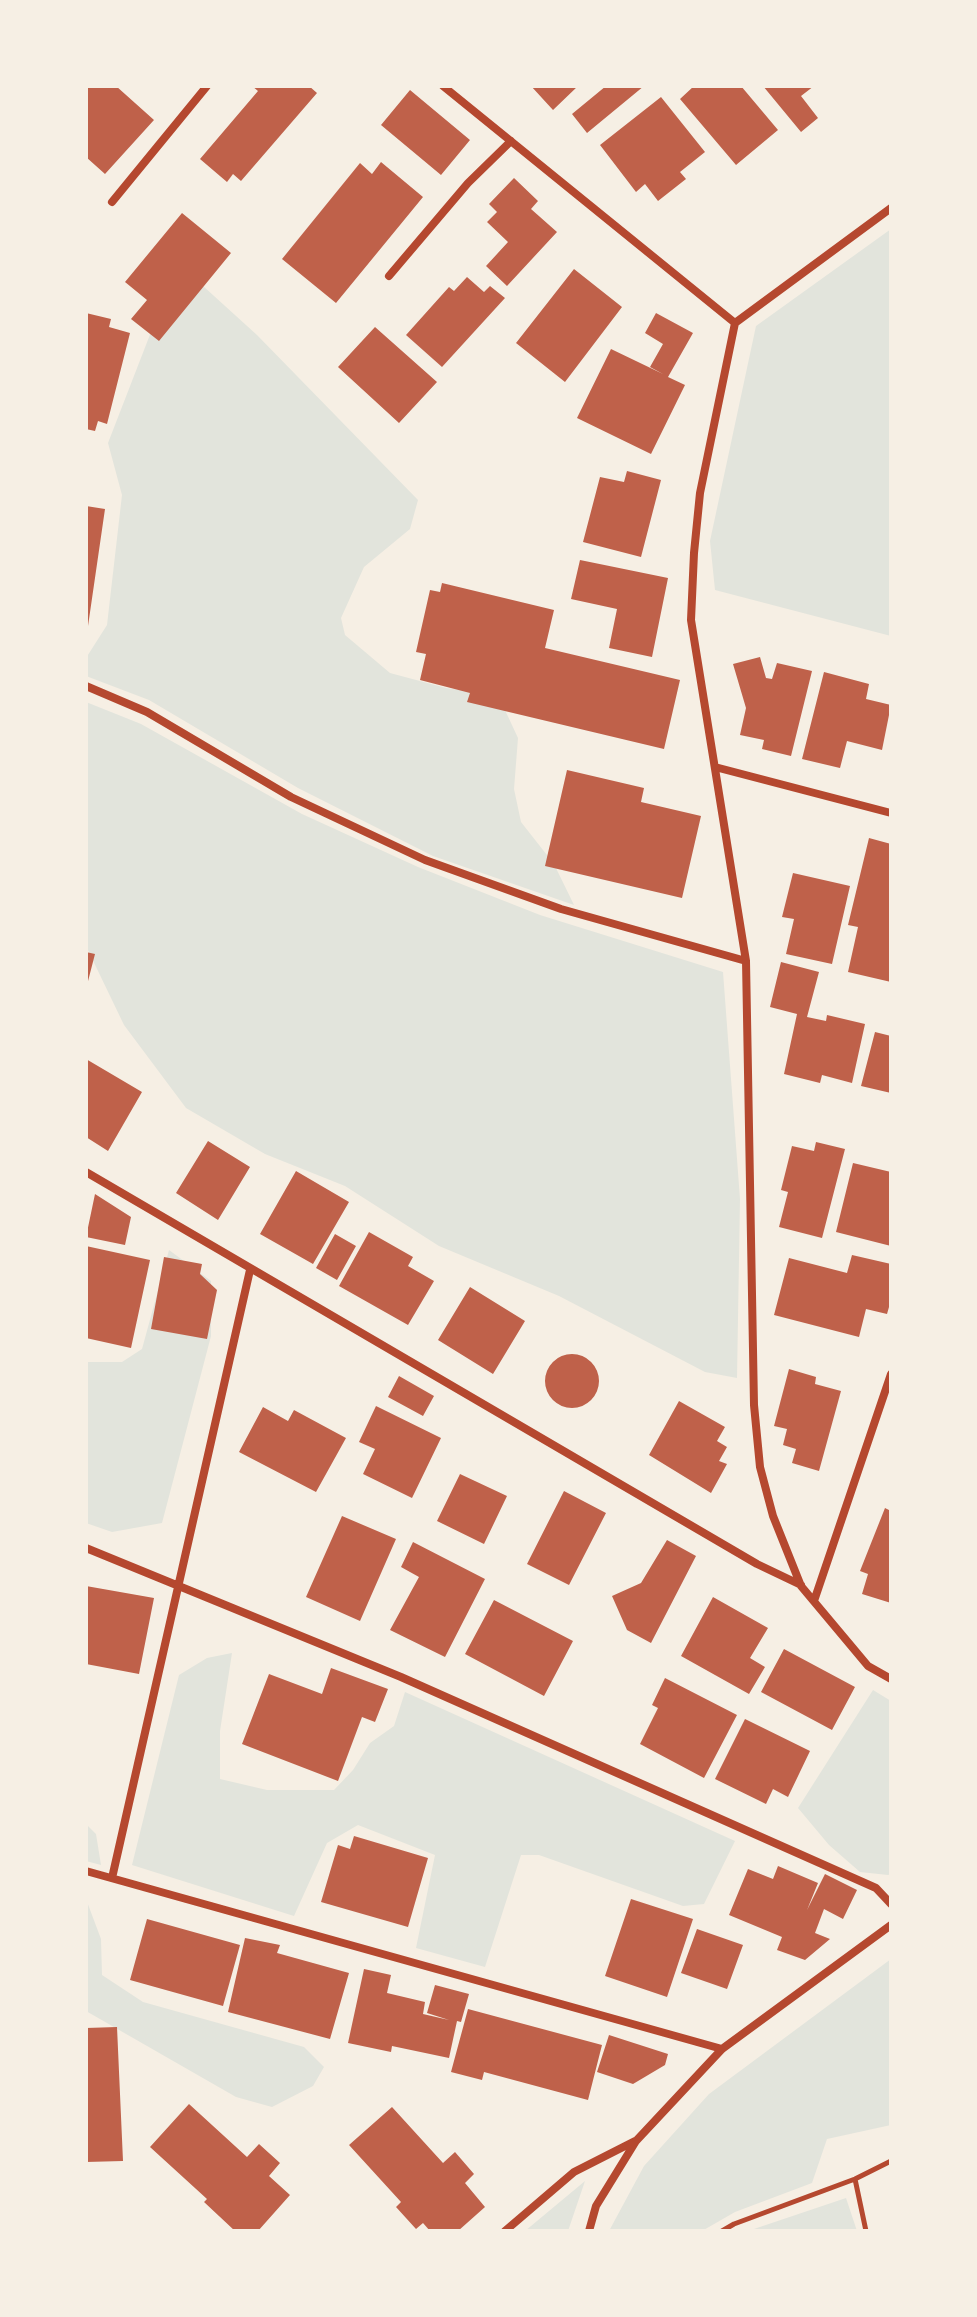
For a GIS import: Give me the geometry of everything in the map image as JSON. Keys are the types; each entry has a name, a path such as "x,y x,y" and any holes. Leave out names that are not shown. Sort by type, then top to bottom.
{"street":[{"path":"112,202 207,86"},
{"path":"443,86 735,323"},
{"path":"389,276 468,183 511,141"},
{"path":"891,208 735,323 700,493 691,620 746,961 754,1405 760,1467 773,1516 801,1586 868,1666 891,1679"},
{"path":"86,686 147,712 291,797 425,860 561,909 746,961"},
{"path":"715,767 891,813"},
{"path":"86,1172 743,1556 801,1586"},
{"path":"112,1878 250,1270"},
{"path":"814,1601 891,1374"},
{"path":"86,1548 401,1677 876,1888 891,1904"},
{"path":"86,1871 722,2049"},
{"path":"589,2231 596,2206 636,2141 722,2049 891,1925"},
{"path":"505,2231 574,2172 636,2141"}],"path":[{"path":"722,2231 855,2179 891,2161"},
{"path":"855,2179 866,2231"}],"shaded area":[{"path":"891,229 891,636 715,590 710,541 756,326"},
{"path":"192,276 257,335 418,500 410,529 364,567 341,618 345,635 390,673 446,688 498,695 518,738 514,789 521,822 554,864 574,905 433,856 298,788 149,700 86,676 86,658 107,625 122,495 108,443 151,332"},
{"path":"86,702 141,724 302,814 418,867 540,915 723,972 740,1199 737,1378 705,1372 559,1296 439,1246 345,1186 265,1154 186,1108 124,1025 86,946"},
{"path":"169,1250 211,1281 211,1336 162,1523 112,1532 86,1523 86,1362 122,1362 142,1349"},
{"path":"232,1653 220,1731 220,1779 267,1790 334,1790 353,1770 370,1743 394,1726 405,1692 735,1841 704,1904 683,1906 539,1855 521,1855 485,1967 416,1948 435,1855 358,1825 327,1843 294,1916 132,1865 179,1675 207,1658"},
{"path":"873,1690 891,1701 891,1874 888,1875 860,1872 829,1845 798,1808"},
{"path":"86,1824 96,1834 101,1865 86,1861"},
{"path":"86,1899 101,1939 102,1975 143,2002 304,2047 324,2067 313,2086 272,2107 236,2097 86,2011"},
{"path":"891,1959 891,2125 827,2139 812,2183 735,2212 702,2231 609,2231 644,2166 709,2094"},
{"path":"585,2181 568,2231 525,2231"},
{"path":"846,2198 857,2231 748,2231"}],"building":[{"path":"86,86 116,86 154,120 105,174 86,157"},
{"path":"252,86 309,86 317,93 241,181 233,174 227,182 200,159 258,91"},
{"path":"531,86 578,86 553,110"},
{"path":"606,86 644,86 587,133 572,114"},
{"path":"694,86 741,86 778,130 736,165 680,99"},
{"path":"763,86 814,86 801,96 818,118 801,132"},
{"path":"410,90 470,140 441,175 381,125"},
{"path":"661,97 705,152 680,172 686,179 658,201 645,184 636,192 600,145"},
{"path":"381,162 423,197 336,303 282,259 360,163 372,174"},
{"path":"514,178 538,201 531,209 557,232 507,286 486,266 508,242 487,222 497,212 489,204"},
{"path":"182,213 231,253 159,341 131,319 147,300 125,282"},
{"path":"574,269 622,307 565,382 516,343"},
{"path":"467,277 484,292 490,286 505,298 442,367 406,335 449,287 454,291"},
{"path":"86,313 111,319 109,327 130,333 107,424 98,421 95,431 86,429"},
{"path":"656,313 693,333 668,377 685,385 651,454 577,418 611,349 663,374 650,367 663,344 645,333"},
{"path":"375,327 437,382 399,423 338,367"},
{"path":"627,471 661,480 641,557 583,542 600,477 624,482"},
{"path":"86,506 105,509 88,626 86,625"},
{"path":"580,560 668,578 652,657 609,648 617,609 571,599"},
{"path":"442,583 554,610 545,648 680,680 664,749 467,702 470,693 420,680 426,654 416,652 430,590 440,592"},
{"path":"760,657 766,678 772,679 777,663 812,671 791,756 762,749 764,740 740,735 746,708 733,664"},
{"path":"824,672 869,684 866,699 891,705 882,750 847,741 840,768 802,759"},
{"path":"567,770 644,788 641,802 701,816 682,898 545,866"},
{"path":"869,838 891,844 891,982 848,972 858,927 848,925"},
{"path":"793,873 850,886 832,964 786,954 794,919 782,917"},
{"path":"86,952 95,954 87,985 86,985"},
{"path":"781,962 819,972 807,1017 826,1021 827,1015 865,1024 852,1083 822,1075 820,1083 784,1074 797,1014 770,1007"},
{"path":"875,1032 891,1036 891,1093 861,1086"},
{"path":"86,1059 142,1092 108,1151 86,1137"},
{"path":"208,1141 250,1167 218,1220 176,1193"},
{"path":"816,1142 845,1149 822,1238 779,1227 788,1192 781,1190 792,1146 814,1151"},
{"path":"853,1163 891,1172 891,1246 836,1232"},
{"path":"296,1171 349,1202 313,1264 260,1234"},
{"path":"95,1194 131,1217 125,1245 86,1237"},
{"path":"369,1232 413,1257 408,1266 434,1281 408,1325 339,1286"},
{"path":"335,1234 356,1246 337,1280 316,1268"},
{"path":"86,1246 150,1260 131,1348 86,1338"},
{"path":"852,1255 891,1264 891,1300 887,1314 866,1309 859,1337 774,1315 789,1258 847,1273"},
{"path":"164,1257 202,1264 200,1274 217,1290 207,1339 151,1329"},
{"path":"470,1287 525,1321 493,1374 438,1340"},
{"path":"572,1354 591,1362 599,1381 591,1400 572,1408 553,1400 545,1381 553,1362"},
{"path":"789,1369 816,1377 815,1384 841,1391 819,1471 792,1463 796,1449 783,1445 787,1429 774,1426"},
{"path":"399,1376 434,1396 423,1416 388,1397"},
{"path":"679,1401 725,1427 717,1441 727,1447 719,1461 727,1464 711,1493 649,1455"},
{"path":"376,1406 441,1438 412,1498 363,1474 375,1449 359,1442"},
{"path":"263,1407 288,1421 294,1410 346,1438 316,1492 239,1452"},
{"path":"460,1474 507,1496 484,1544 437,1521"},
{"path":"564,1491 606,1513 569,1585 527,1564"},
{"path":"885,1508 891,1511 891,1603 862,1594 868,1574 860,1571"},
{"path":"342,1516 396,1539 360,1621 306,1597"},
{"path":"667,1540 696,1556 651,1643 627,1630 612,1596 641,1583"},
{"path":"413,1542 485,1579 445,1657 390,1630 419,1577 401,1567"},
{"path":"86,1586 154,1598 139,1674 86,1664"},
{"path":"713,1597 768,1628 750,1658 765,1667 749,1694 681,1656"},
{"path":"494,1600 573,1641 544,1696 465,1654"},
{"path":"784,1649 855,1687 832,1730 761,1692"},
{"path":"331,1668 388,1689 375,1722 362,1717 338,1781 242,1744 269,1674 322,1694"},
{"path":"665,1678 737,1715 704,1778 640,1744 658,1708 652,1705"},
{"path":"745,1719 810,1751 788,1797 773,1789 766,1804 715,1779"},
{"path":"354,1836 428,1858 408,1927 321,1902 338,1845 350,1849"},
{"path":"778,1866 818,1883 807,1910 825,1874 857,1890 843,1919 824,1909 815,1933 830,1939 805,1960 777,1950 782,1937 729,1915 748,1869 773,1879"},
{"path":"631,1899 693,1919 667,1997 605,1976"},
{"path":"147,1919 240,1945 223,2006 130,1980"},
{"path":"697,1929 743,1945 727,1989 681,1973"},
{"path":"245,1938 280,1945 277,1953 349,1973 330,2039 228,2012"},
{"path":"364,1969 391,1975 387,1993 425,2002 423,2014 449,2020 427,2013 435,1985 469,1994 461,2022 457,2021 449,2058 392,2046 391,2052 348,2043"},
{"path":"468,2009 602,2045 588,2100 484,2072 482,2080 451,2072"},
{"path":"117,2027 123,2161 86,2162 86,2028"},
{"path":"609,2035 668,2054 665,2065 633,2084 597,2072"},
{"path":"189,2104 247,2157 259,2144 280,2163 269,2176 290,2195 258,2231 235,2231 204,2202 207,2199 150,2147"},
{"path":"392,2107 443,2163 455,2152 474,2174 465,2183 485,2207 458,2231 430,2231 423,2223 416,2229 396,2207 401,2202 349,2145"}]}
